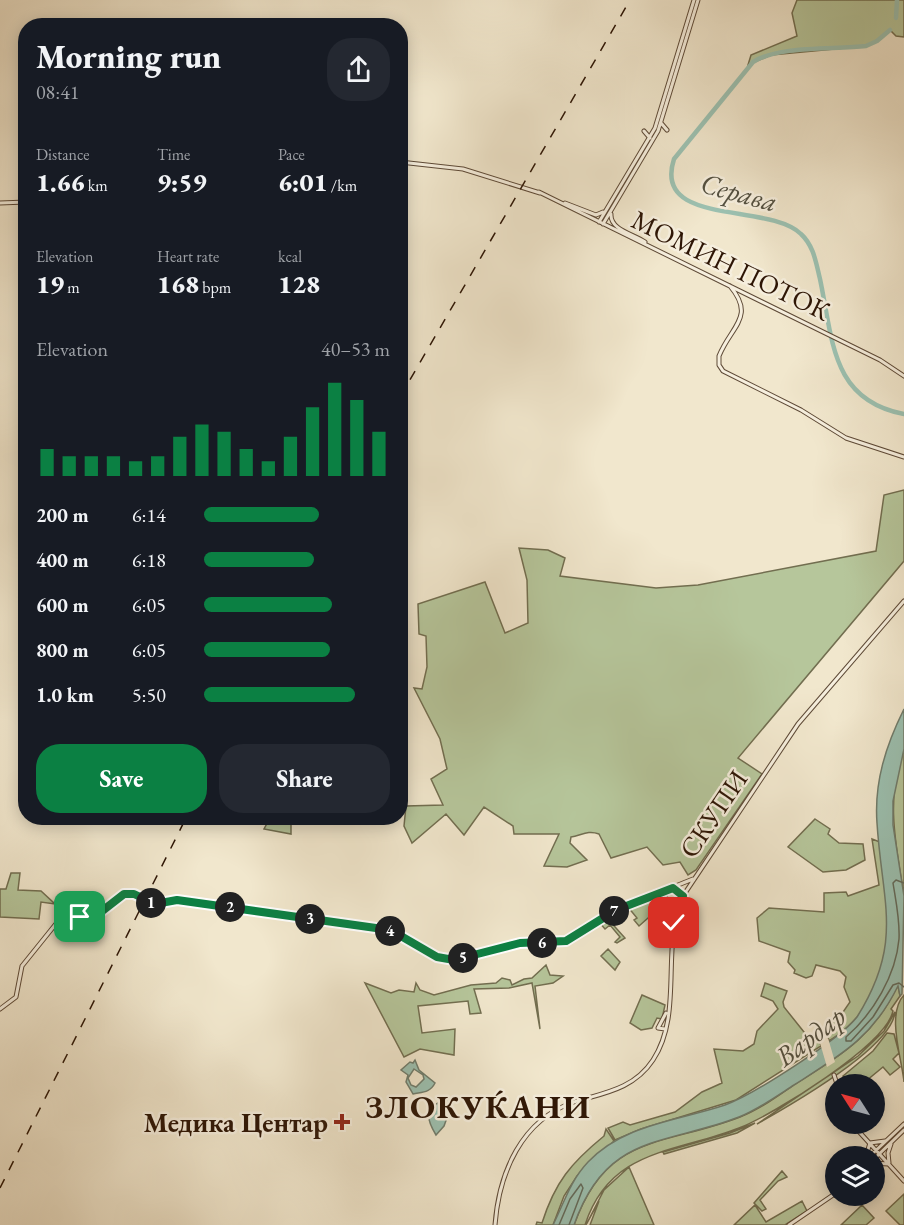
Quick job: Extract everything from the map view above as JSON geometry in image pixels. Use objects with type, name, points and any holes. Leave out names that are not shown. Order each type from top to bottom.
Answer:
[{"type":"street","points":[[651,246],[615,225],[611,219],[612,211],[642,161],[661,123],[696,0]]},
{"type":"street","points":[[408,163],[463,169],[539,192],[596,215],[603,213],[650,139],[663,107],[696,0]]},
{"type":"street","points":[[661,123],[667,130]]},
{"type":"street","points":[[644,131],[650,139]]},
{"type":"street","points":[[601,223],[642,161]]},
{"type":"street","name":"МОМИН ПОТОК","points":[[539,192],[880,360],[904,376]]},
{"type":"street","points":[[0,203],[18,202]]},
{"type":"street","points":[[601,223],[610,203]]},
{"type":"street","points":[[729,285],[741,300],[742,314],[719,356],[719,365],[723,371],[801,410],[850,441],[904,457]]},
{"type":"street","points":[[741,300],[748,295]]},
{"type":"street","name":"СКУПИ","points":[[495,1225],[507,1170],[528,1132],[543,1118],[561,1107],[617,1090],[632,1082],[652,1061],[665,1029],[674,923],[683,896],[798,724],[904,601]]},
{"type":"street","points":[[0,1009],[16,998],[22,966],[59,920],[94,916],[124,894],[138,896],[149,902],[181,900],[374,927],[394,932],[433,955],[449,960],[520,943],[566,941],[616,910],[694,878]]},
{"type":"street","points":[[673,888],[683,896]]},
{"type":"street","points":[[665,1029],[658,1028],[668,1009]]},
{"type":"street","points":[[890,1165],[888,1153],[890,1141],[904,1124]]},
{"type":"street","points":[[885,1146],[904,1130]]},
{"type":"street","points":[[861,1134],[873,1146]]},
{"type":"street","points":[[870,1143],[890,1141]]},
{"type":"street","points":[[885,1160],[904,1180]]},
{"type":"street","points":[[885,1164],[890,1165]]},
{"type":"street","points":[[789,1225],[825,1200]]},
{"type":"shaded area","points":[[797,0],[904,0],[904,37],[896,36],[890,30],[877,41],[866,46],[771,55],[748,65],[751,55],[797,36],[792,13]]},
{"type":"shaded area","points":[[904,490],[904,561],[738,758],[762,774],[696,870],[688,875],[680,862],[663,865],[647,847],[611,858],[599,834],[592,832],[571,837],[570,843],[587,860],[567,867],[544,866],[559,834],[514,834],[513,826],[484,807],[464,835],[446,814],[412,843],[404,826],[408,825],[408,806],[443,805],[431,779],[447,769],[440,739],[414,688],[422,689],[427,667],[426,636],[419,634],[418,604],[485,582],[505,633],[528,623],[527,580],[519,548],[548,550],[565,558],[560,576],[656,588],[698,585],[876,551],[884,495]]},
{"type":"shaded area","points":[[904,749],[904,896],[895,840],[894,804],[898,767]]},
{"type":"shaded area","points":[[815,819],[830,829],[828,834],[839,843],[863,844],[865,860],[846,870],[823,872],[788,847]]},
{"type":"shaded area","points":[[266,825],[291,825],[291,834],[264,829]]},
{"type":"shaded area","points":[[872,839],[880,842],[893,914],[891,953],[880,982],[863,1010],[829,1041],[825,1027],[839,1018],[850,1002],[844,987],[846,977],[840,971],[816,965],[812,976],[806,978],[794,973],[795,970],[788,962],[790,952],[759,941],[757,918],[769,908],[824,912],[824,893],[846,892],[848,896],[879,885]]},
{"type":"shaded area","points":[[11,873],[20,873],[18,890],[41,891],[55,904],[41,902],[39,919],[0,917],[0,889],[6,889]]},
{"type":"shaded area","points":[[671,891],[657,910],[639,926],[634,920],[637,918],[628,907]]},
{"type":"shaded area","points":[[607,918],[625,938],[617,943],[615,942],[620,937],[610,925],[605,929],[599,922]]},
{"type":"shaded area","points":[[608,949],[620,962],[615,970],[601,956]]},
{"type":"shaded area","points":[[546,965],[550,975],[563,976],[553,983],[535,986],[540,1029],[532,983],[509,988],[474,989],[481,1013],[470,1014],[468,1001],[418,1006],[422,1033],[455,1029],[454,1055],[420,1049],[404,1057],[365,983],[391,993],[399,990],[414,992],[416,983],[420,990],[434,995],[471,985],[496,983],[502,978],[510,980],[512,985],[532,978]]},
{"type":"shaded area","points":[[765,983],[787,991],[783,1002],[784,1007],[808,1037],[817,1032],[821,1046],[736,1100],[641,1129],[615,1140],[608,1128],[623,1122],[630,1125],[675,1112],[702,1092],[722,1083],[714,1049],[743,1051],[754,1044],[757,1031],[778,1009],[773,1001],[761,996]]},
{"type":"shaded area","points":[[898,984],[900,996],[891,1009],[893,1011],[886,1025],[871,1042],[830,1074],[825,1074],[825,1078],[801,1094],[755,1121],[715,1136],[669,1149],[628,1167],[611,1181],[596,1200],[585,1225],[574,1225],[587,1195],[603,1173],[621,1158],[641,1147],[740,1117],[769,1102],[855,1043],[879,1017]]},
{"type":"shaded area","points":[[642,995],[665,1005],[662,1019],[657,1018],[652,1028],[641,1030],[630,1023]]},
{"type":"shaded area","points":[[904,995],[904,1082],[896,1037],[896,1013]]},
{"type":"shaded area","points":[[895,1012],[890,1026],[877,1042],[838,1074],[831,1074],[858,1056],[884,1031]]},
{"type":"shaded area","points":[[887,1033],[894,1034],[899,1053],[893,1059],[900,1067],[890,1075],[883,1067],[874,1074],[845,1074],[873,1051]]},
{"type":"shaded area","points":[[825,1078],[825,1083],[757,1124]]},
{"type":"shaded area","points":[[755,1123],[737,1133],[664,1154],[663,1152],[730,1133]]},
{"type":"shaded area","points":[[606,1129],[614,1141],[577,1176],[564,1196],[553,1225],[536,1225],[537,1222],[542,1223],[565,1174],[604,1136]]},
{"type":"shaded area","points":[[629,1167],[654,1225],[590,1225],[599,1201],[586,1225],[604,1190]]},
{"type":"shaded area","points":[[782,1171],[787,1177],[778,1181],[760,1200],[766,1209],[762,1211],[754,1203]]},
{"type":"shaded area","points":[[904,1194],[904,1225],[900,1225],[886,1211]]},
{"type":"shaded area","points":[[802,1201],[807,1211],[785,1225],[734,1225],[755,1205],[766,1222]]},
{"type":"shaded area","points":[[861,1206],[874,1218],[866,1225],[841,1225]]},
{"type":"water","points":[[904,709],[904,749],[893,801],[893,825],[904,896],[902,994],[900,996],[898,986],[878,1019],[841,1054],[761,1106],[739,1117],[640,1147],[620,1158],[603,1173],[587,1195],[574,1225],[553,1225],[576,1177],[602,1149],[635,1131],[725,1105],[738,1099],[815,1052],[857,1017],[872,990],[881,966],[885,944],[887,922],[877,823],[877,793],[887,750]]},
{"type":"water","points":[[415,1060],[419,1070],[435,1083],[428,1090],[413,1094],[406,1082],[408,1075],[401,1070],[410,1062],[413,1063]],"holes":[[[414,1069],[423,1075],[424,1079],[416,1087],[411,1085],[408,1078]]]},
{"type":"water","points":[[448,1097],[453,1101],[444,1126],[436,1135],[428,1115],[432,1107]]},
{"type":"pier","points":[[828,1038],[835,1062],[827,1067],[820,1043]]},
{"type":"waterway","name":"Серава","points":[[896,18],[897,0]]},
{"type":"waterway","name":"Серава","points":[[890,30],[877,41],[866,46],[792,51],[778,53],[753,62],[674,159],[672,180],[680,195],[696,204],[764,218],[785,224],[801,234],[814,255],[833,345],[849,381],[862,396],[880,407],[904,414]]},
{"type":"railway","points":[[408,383],[630,0]]},
{"type":"railway","points":[[0,1188],[182,825]]},
{"type":"place","name":"Медика Центар","points":[[342,1122]]},
{"type":"district","name":"ЗЛОКУЌАНИ","points":[[478,1106]]},
{"type":"route","points":[[80,917],[97,915],[122,895],[132,893],[155,904],[177,900],[374,927],[394,932],[427,952],[449,960],[474,956],[520,943],[566,941],[616,910],[673,888],[683,896],[674,923]]},
{"type":"water label","name":"Вардар","points":[[810,1036]]}]
